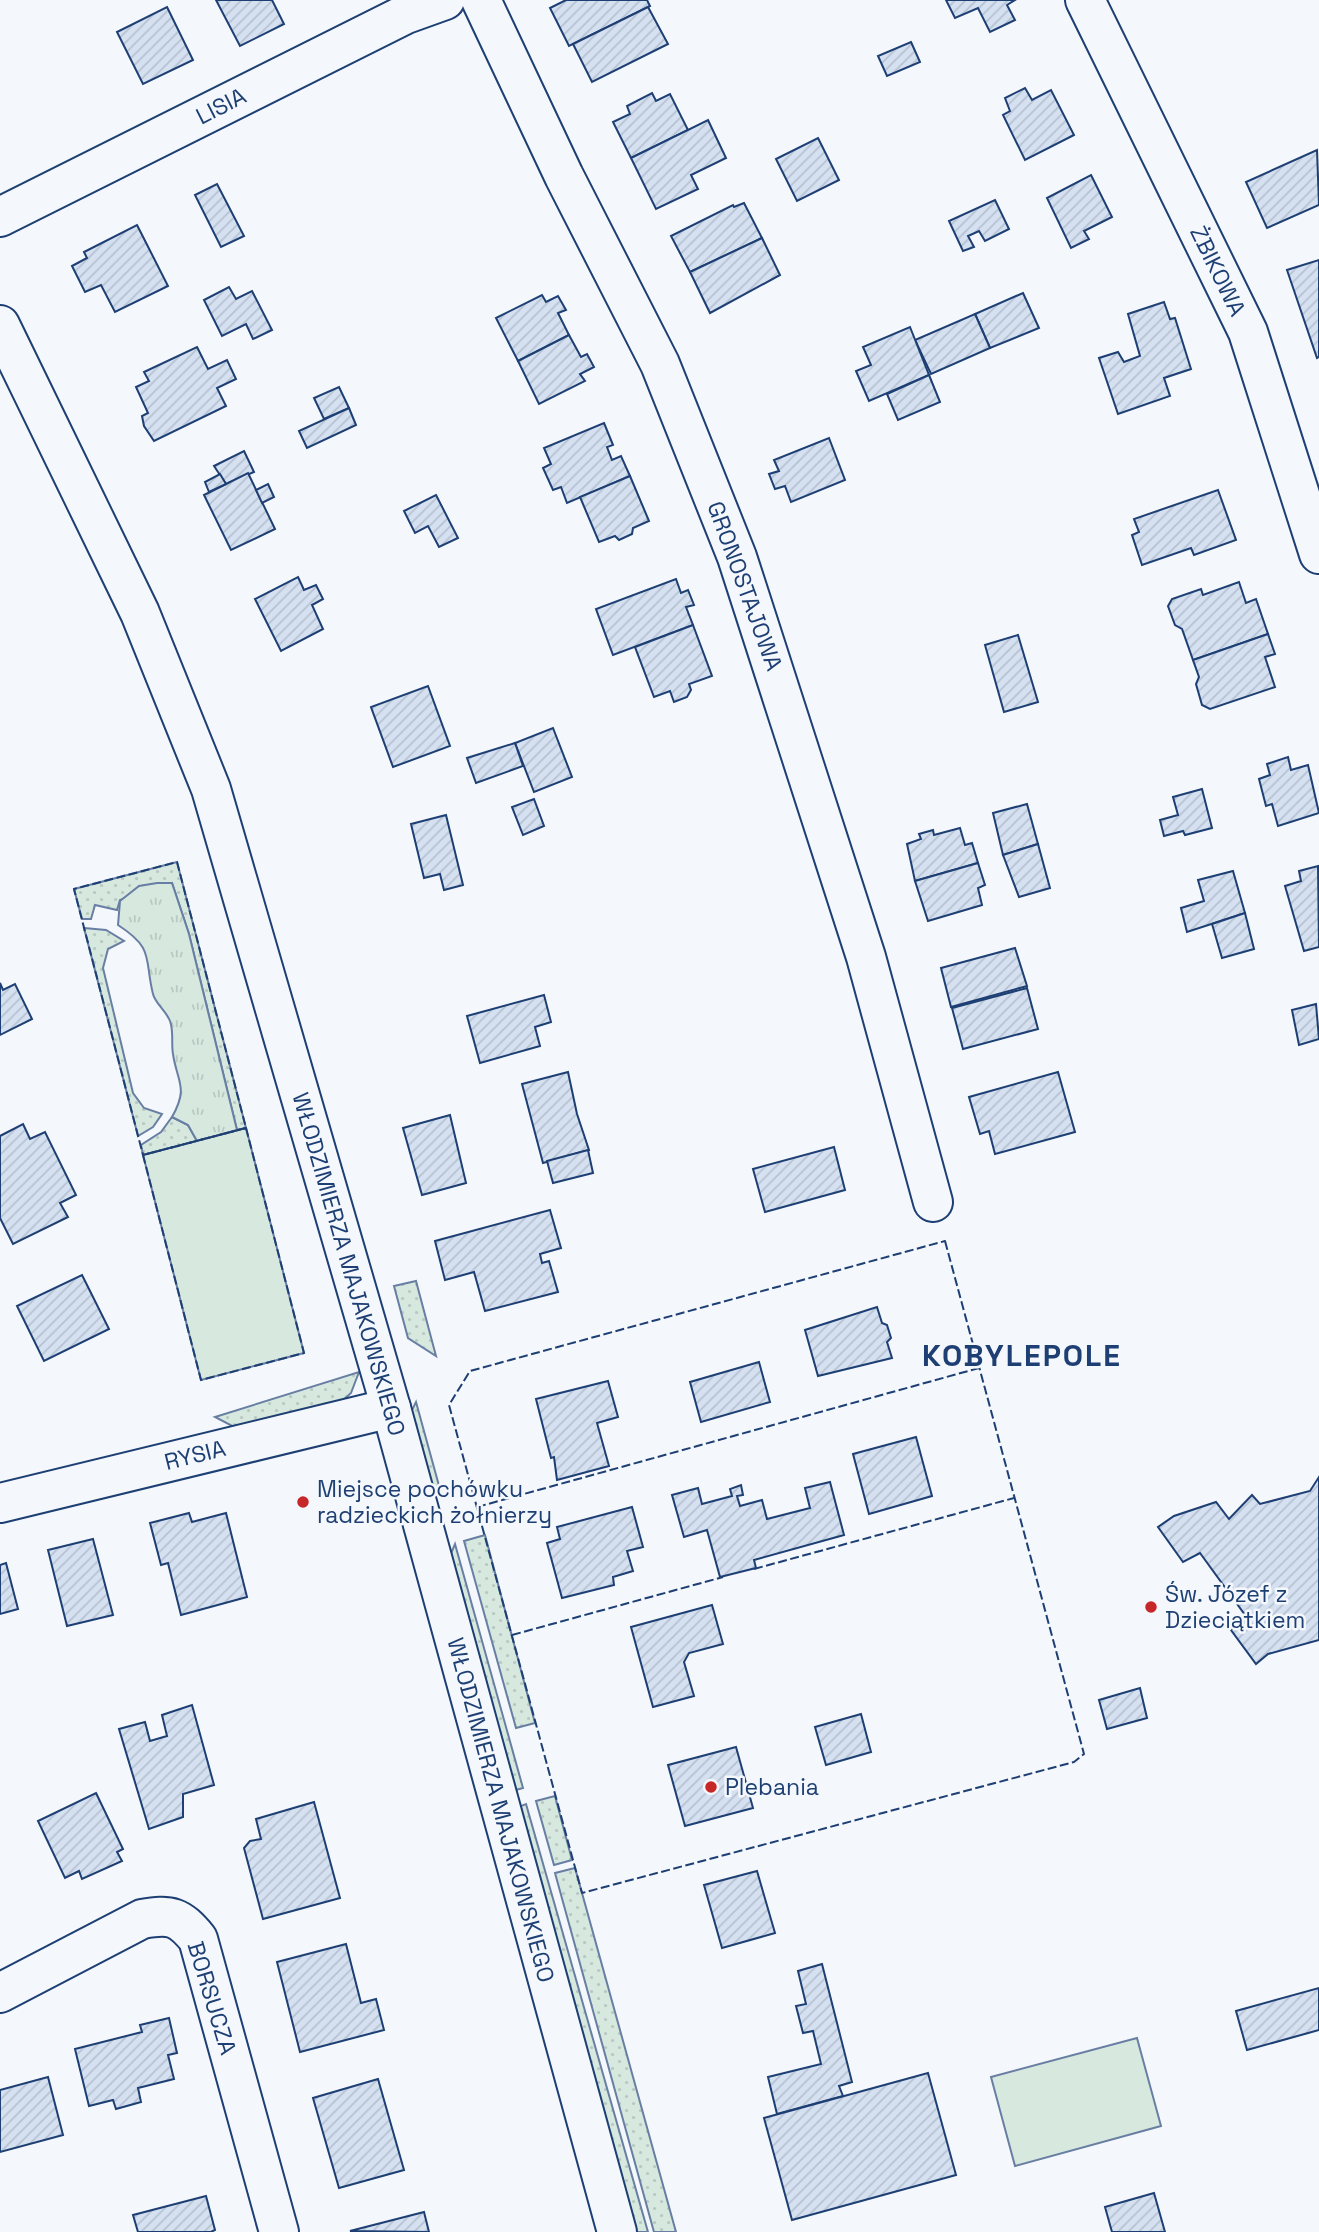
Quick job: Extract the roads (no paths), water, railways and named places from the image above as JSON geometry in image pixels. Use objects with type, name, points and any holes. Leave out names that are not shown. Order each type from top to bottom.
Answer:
[{"type":"street","name":"LISIA","points":[[0,217],[406,14],[445,0]]},
{"type":"street","name":"GRONOSTAJOWA","points":[[481,0],[564,176],[660,364],[737,557],[866,957],[933,1202]]},
{"type":"street","name":"ŻBIKOWA","points":[[1085,0],[1248,332],[1319,554]]},
{"type":"street","name":"WŁODZIMIERZA MAJAKOWSKIEGO","points":[[0,325],[140,613],[211,789],[391,1408],[617,2232]]},
{"type":"street","name":"RYSIA","points":[[0,1503],[391,1408]]},
{"type":"street","name":"BORSUCZA","points":[[0,1993],[142,1919],[165,1915],[184,1923],[198,1939],[279,2232]]},
{"type":"place","name":"Miejsce pochówku radzieckich żołnierzy","points":[[303,1502]]},
{"type":"place","name":"Św. Józef z Dzieciątkiem","points":[[1151,1607]]},
{"type":"place","name":"Plebania","points":[[711,1787]]},
{"type":"district","name":"KOBYLEPOLE","points":[[1022,1355]]}]
